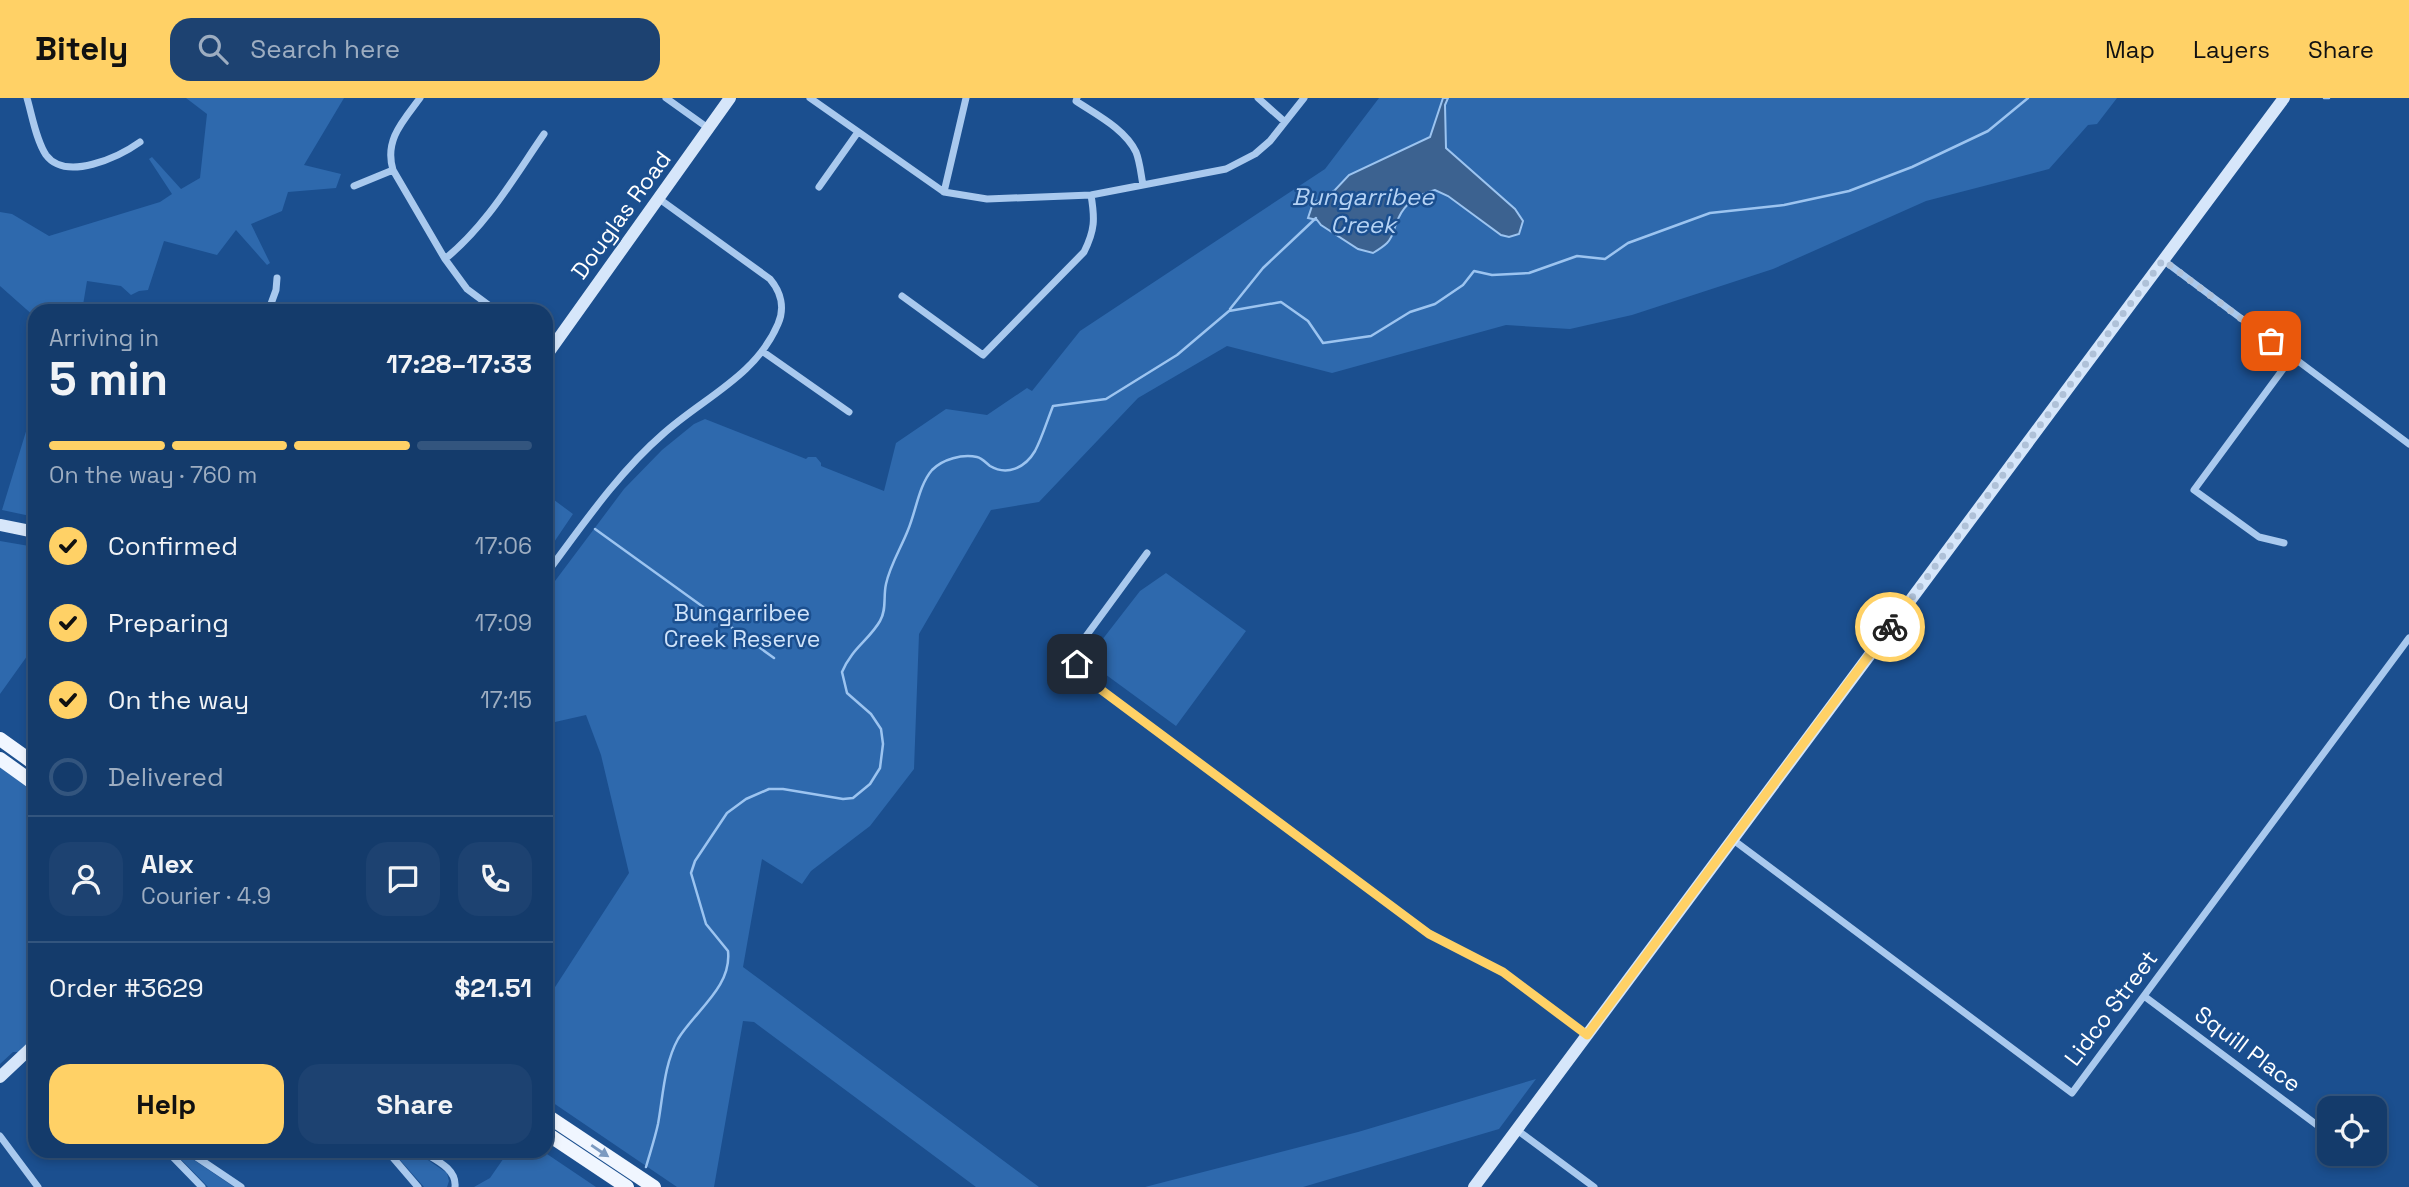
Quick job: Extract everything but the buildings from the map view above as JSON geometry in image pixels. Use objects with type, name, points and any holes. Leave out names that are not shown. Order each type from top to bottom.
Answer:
[{"type":"main road","points":[[0,739],[28,759]]},
{"type":"main road","points":[[0,759],[28,779]]},
{"type":"main road","points":[[553,1120],[654,1187]]},
{"type":"main road","points":[[553,1138],[627,1187]]},
{"type":"street","points":[[27,98],[44,150],[52,161],[63,167],[79,167],[119,155],[140,142]]},
{"type":"street","points":[[420,98],[393,138],[390,154],[393,170],[445,259],[467,289],[487,304]]},
{"type":"street","points":[[666,98],[708,128]]},
{"type":"street","name":"Douglas Road","points":[[553,343],[730,98]]},
{"type":"street","points":[[810,98],[944,192],[987,199],[1091,195],[1210,173],[1233,166],[1262,148],[1304,98]]},
{"type":"street","points":[[944,192],[966,98]]},
{"type":"street","points":[[1258,98],[1285,122]]},
{"type":"street","points":[[1474,1187],[2284,98]]},
{"type":"street","points":[[1077,99],[1117,129],[1131,144],[1137,154],[1143,185]]},
{"type":"street","points":[[819,187],[858,132]]},
{"type":"street","points":[[445,259],[467,242],[481,225],[544,135]]},
{"type":"street","points":[[354,186],[393,170]]},
{"type":"street","points":[[902,296],[983,355],[1084,252],[1093,235],[1091,195]]},
{"type":"street","points":[[553,565],[605,495],[662,434],[747,371],[779,322],[782,311],[779,291],[774,284],[658,198]]},
{"type":"street","points":[[2163,260],[2409,444]]},
{"type":"street","points":[[271,304],[277,278]]},
{"type":"street","points":[[762,351],[849,412]]},
{"type":"street","points":[[2284,543],[2259,537],[2194,490],[2292,357]]},
{"type":"street","points":[[0,525],[28,531]]},
{"type":"street","points":[[1147,553],[1081,643],[1077,664],[1084,677],[1429,934],[1503,972],[1587,1035]]},
{"type":"street","name":"Lidco Street","points":[[1732,839],[2072,1093],[2409,638]]},
{"type":"street","name":"Squill Place","points":[[2144,996],[2317,1124]]},
{"type":"street","points":[[0,1077],[28,1051]]},
{"type":"street","points":[[1517,1129],[1594,1187]]},
{"type":"street","points":[[0,1136],[38,1187]]},
{"type":"street","points":[[174,1158],[202,1187]]},
{"type":"street","points":[[198,1158],[241,1187]]},
{"type":"street","points":[[393,1158],[418,1187]]},
{"type":"street","points":[[432,1158],[454,1176],[455,1187]]},
{"type":"green space","points":[[186,98],[344,98],[304,165],[341,174],[336,188],[288,192],[282,211],[251,224],[270,263],[267,265],[236,230],[217,255],[164,241],[148,290],[131,295],[121,286],[87,281],[83,304],[28,304],[28,311],[0,286],[0,212],[12,214],[49,236],[160,202],[172,194],[149,159],[152,157],[181,189],[200,178],[207,114]]},
{"type":"green space","name":"Bungarribee Creek Reserve","points":[[1379,98],[2117,98],[2097,124],[2088,125],[2049,169],[1926,201],[1773,269],[1632,315],[1570,329],[1506,325],[1332,373],[1227,346],[1138,398],[1039,502],[991,510],[919,634],[914,769],[870,826],[811,871],[802,884],[762,859],[743,967],[1039,1187],[976,1187],[754,1022],[743,1021],[714,1187],[677,1187],[553,1103],[553,990],[629,873],[601,755],[586,715],[553,722],[553,584],[624,489],[662,450],[694,424],[705,419],[806,459],[816,457],[821,466],[884,491],[896,443],[946,409],[987,415],[1027,388],[1032,391],[1080,331],[1325,169]]},
{"type":"green space","points":[[28,425],[28,516],[2,510]]},
{"type":"green space","points":[[553,499],[573,514],[553,544]]},
{"type":"green space","points":[[0,541],[28,546],[28,655],[0,694]]},
{"type":"green space","points":[[1166,573],[1246,631],[1176,726],[1094,666],[1091,661],[1095,649],[1140,591]]},
{"type":"green space","points":[[0,766],[28,785],[28,1043],[0,1064]]},
{"type":"green space","points":[[1536,1079],[1499,1129],[1303,1187],[1145,1187],[1358,1132]]},
{"type":"green space","points":[[180,1158],[191,1158],[234,1187],[208,1187]]},
{"type":"green space","points":[[398,1158],[425,1158],[447,1173],[447,1187],[424,1187]]},
{"type":"green space","points":[[504,1158],[553,1158],[596,1187],[474,1187],[490,1178]]},
{"type":"water","name":"Bungarribee Creek","points":[[1443,98],[1448,98],[1445,105],[1446,148],[1515,209],[1523,221],[1519,234],[1509,237],[1501,235],[1448,196],[1435,190],[1419,196],[1405,207],[1390,240],[1373,253],[1358,249],[1317,220],[1308,218],[1313,203],[1335,190],[1349,175],[1430,137]]},
{"type":"waterway","name":"Bungarribee Creek","points":[[646,1167],[657,1129],[673,1049],[685,1029],[711,998],[728,964],[728,951],[706,924],[691,873],[695,861],[727,813],[746,799],[769,789],[853,798],[870,784],[880,768],[883,744],[881,729],[871,714],[847,693],[842,672],[882,616],[890,570],[908,530],[924,483],[936,466],[965,456],[979,458],[996,469],[1009,470],[1021,466],[1035,451],[1053,406],[1106,399],[1177,355],[1229,311],[1281,302],[1308,321],[1323,343],[1371,336],[1410,312],[1435,304],[1463,285],[1474,271],[1492,275],[1529,273],[1577,256],[1605,259],[1628,243],[1710,213],[1784,205],[1849,191],[1912,167],[1988,131],[2028,98]]},
{"type":"waterway","points":[[2324,98],[2329,98]]},
{"type":"waterway","points":[[1230,309],[1263,268],[1316,218]]},
{"type":"waterway","points":[[595,529],[774,658]]},
{"type":"way so far","points":[[1890,627],[2163,260],[2271,341]]},
{"type":"route","points":[[1077,664],[1088,680],[1429,934],[1503,972],[1587,1035],[1890,627]]}]
